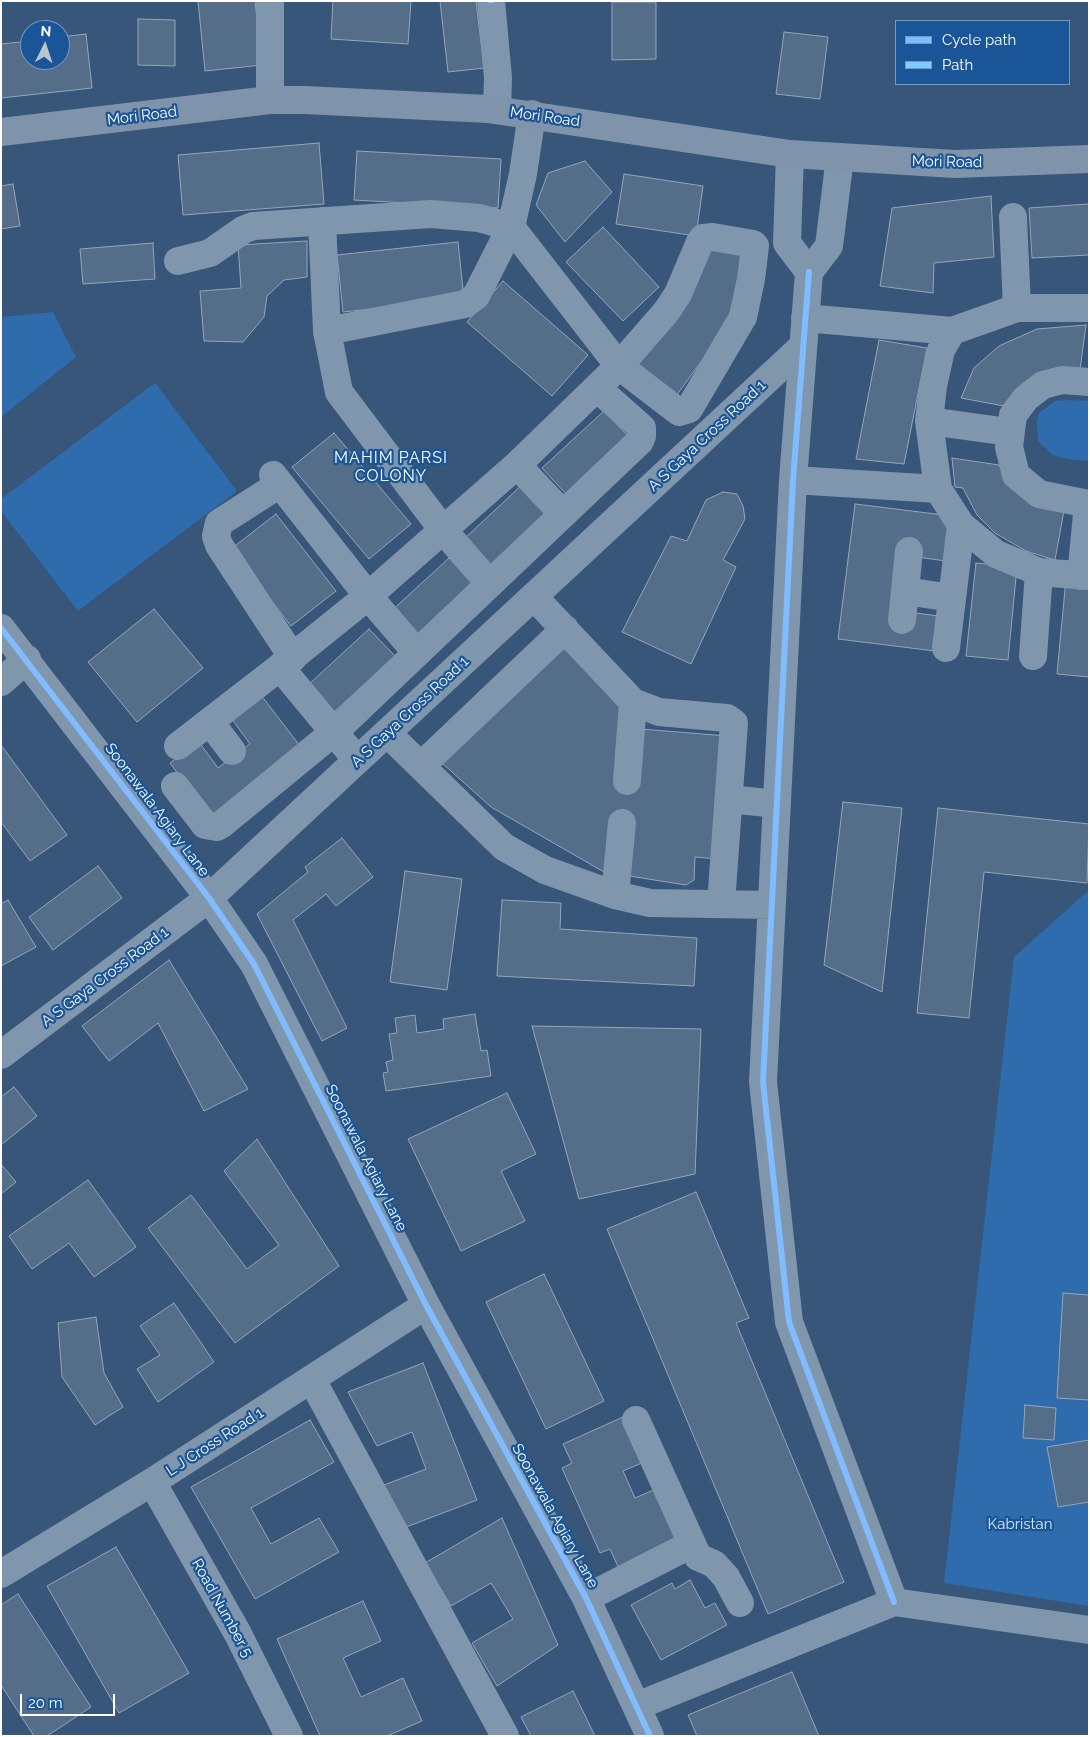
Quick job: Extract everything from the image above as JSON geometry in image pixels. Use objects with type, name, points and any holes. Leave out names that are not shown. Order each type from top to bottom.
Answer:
[{"type":"main road","name":"Mori Road","points":[[1,132],[270,100],[492,110],[532,114],[790,154],[954,164],[1089,159]]},
{"type":"street","points":[[270,1],[270,100]]},
{"type":"street","points":[[480,1],[492,110]]},
{"type":"street","points":[[491,1],[498,78],[492,110]]},
{"type":"street","points":[[327,332],[466,304],[476,296],[511,227],[523,174],[532,114]]},
{"type":"street","points":[[790,154],[787,243],[809,272]]},
{"type":"street","points":[[840,157],[829,246],[809,272],[802,347],[793,480],[763,1082],[789,1322],[894,1602]]},
{"type":"street","points":[[178,261],[210,254],[243,230],[253,226],[431,214],[480,218],[511,227],[619,366],[679,412],[685,412],[689,409],[743,317],[751,279],[754,250],[753,244],[703,238],[678,294],[666,312],[619,366],[597,388],[517,465],[368,596],[178,746]]},
{"type":"street","points":[[1013,217],[1017,308]]},
{"type":"street","points":[[322,221],[327,332],[338,392],[443,530],[490,584]]},
{"type":"street","points":[[805,318],[952,331],[1017,308],[1089,308]]},
{"type":"street","points":[[952,331],[942,350],[933,386],[928,421],[938,489],[961,525],[996,554],[1039,572],[1085,576],[1088,504],[1039,494],[1016,475],[1010,455],[1009,432],[1013,415],[1026,398],[1043,385],[1062,380],[1089,382]]},
{"type":"street","name":"A S Gaya Cross Road 1","points":[[1,1055],[209,898],[357,760],[388,734],[802,347]]},
{"type":"street","points":[[175,786],[205,825],[217,827],[334,732],[642,436],[642,428],[597,388]]},
{"type":"street","points":[[928,421],[1009,432]]},
{"type":"street","points":[[517,465],[563,514]]},
{"type":"street","points":[[357,760],[334,732],[286,662],[219,545],[216,536],[219,523],[276,479],[368,596],[417,653]]},
{"type":"street","points":[[793,480],[938,489]]},
{"type":"street","points":[[946,648],[961,525]]},
{"type":"street","points":[[902,620],[910,551]]},
{"type":"street","points":[[1033,656],[1039,572]]},
{"type":"street","points":[[905,591],[952,598]]},
{"type":"street","points":[[534,597],[633,702],[659,712],[731,720],[734,730],[720,904]]},
{"type":"street","name":"Soonawala Agiary Lane","points":[[1,628],[27,659],[209,898],[254,964],[426,1305],[586,1598],[638,1706],[650,1736]]},
{"type":"street","points":[[421,766],[564,629]]},
{"type":"street","points":[[1,682],[27,659]]},
{"type":"street","points":[[627,781],[633,702]]},
{"type":"street","points":[[210,722],[232,751]]},
{"type":"street","points":[[388,734],[504,847],[545,870],[615,895],[650,903],[772,905]]},
{"type":"street","points":[[729,800],[777,804]]},
{"type":"street","points":[[615,895],[622,824]]},
{"type":"street","name":"L J Cross Road 1","points":[[1,1574],[152,1482],[426,1305]]},
{"type":"street","points":[[312,1380],[505,1736]]},
{"type":"street","points":[[636,1420],[698,1557],[714,1564],[726,1577],[740,1603]]},
{"type":"street","name":"Road Number 5","points":[[152,1482],[238,1634],[289,1736]]},
{"type":"street","points":[[586,1598],[692,1544]]},
{"type":"street","points":[[638,1706],[894,1602],[1089,1630]]},
{"type":"green space","points":[[53,312],[76,357],[1,417],[1,317]]},
{"type":"green space","points":[[155,383],[237,491],[78,611],[1,511],[1,499]]},
{"type":"green space","points":[[1055,401],[1089,401],[1089,461],[1067,459],[1053,455],[1038,441],[1037,422],[1039,413]]},
{"type":"green space","name":"Kabristan","points":[[1089,890],[1089,1606],[944,1583],[1014,957]]},
{"type":"building","points":[[198,1],[255,1],[262,65],[205,71]]},
{"type":"building","points":[[333,1],[411,1],[408,44],[331,39]]},
{"type":"building","points":[[440,1],[476,1],[484,68],[448,72]]},
{"type":"building","points":[[612,2],[656,2],[656,59],[612,60]]},
{"type":"building","points":[[138,19],[175,20],[175,66],[138,65]]},
{"type":"building","points":[[784,32],[828,37],[820,99],[776,94]]},
{"type":"building","points":[[86,34],[92,88],[1,98],[1,44],[20,42],[20,70],[70,70],[70,36]]},
{"type":"building","points":[[319,143],[324,204],[183,215],[178,155]]},
{"type":"building","points":[[357,151],[501,159],[498,208],[354,200]]},
{"type":"building","points":[[585,161],[612,192],[565,242],[536,205],[548,173]]},
{"type":"building","points":[[624,174],[703,186],[696,236],[616,224]]},
{"type":"building","points":[[13,184],[20,226],[1,229],[1,186]]},
{"type":"building","points":[[991,196],[994,257],[934,263],[933,293],[880,286],[892,208]]},
{"type":"building","points":[[1089,204],[1089,255],[1032,258],[1029,208]]},
{"type":"building","points":[[603,227],[659,287],[623,321],[566,262]]},
{"type":"building","points":[[307,241],[307,277],[284,280],[267,296],[264,317],[243,342],[204,341],[200,291],[241,288],[238,245]]},
{"type":"building","points":[[458,242],[464,299],[343,312],[337,255]]},
{"type":"building","points":[[703,242],[745,252],[727,326],[676,396],[635,366]]},
{"type":"building","points":[[153,243],[155,279],[83,284],[80,249]]},
{"type":"building","points":[[503,281],[588,355],[552,396],[467,322]]},
{"type":"building","points":[[1086,325],[1079,377],[1009,407],[961,398],[974,368],[999,346],[1037,329]]},
{"type":"building","points":[[879,340],[927,348],[904,464],[856,459]]},
{"type":"building","points":[[604,411],[630,438],[567,495],[542,468]]},
{"type":"building","points":[[334,433],[411,524],[369,559],[292,467]]},
{"type":"building","points":[[952,458],[999,465],[1009,483],[1065,505],[1055,560],[1026,551],[995,533],[977,515],[963,488],[955,487]]},
{"type":"building","points":[[526,481],[552,509],[490,566],[464,539]]},
{"type":"building","points":[[723,492],[737,494],[743,506],[745,519],[723,560],[736,567],[691,664],[622,632],[671,536],[687,541],[706,500]]},
{"type":"building","points":[[855,504],[952,516],[946,561],[917,557],[915,613],[939,616],[935,651],[838,639]]},
{"type":"building","points":[[276,514],[336,591],[291,626],[231,549]]},
{"type":"building","points":[[449,558],[475,585],[412,643],[387,615]]},
{"type":"building","points":[[976,563],[1017,567],[1008,660],[966,656]]},
{"type":"building","points":[[1066,579],[1089,581],[1089,677],[1057,674]]},
{"type":"building","points":[[154,609],[203,668],[137,722],[88,662]]},
{"type":"building","points":[[369,629],[395,656],[333,713],[307,686]]},
{"type":"building","points":[[573,643],[641,729],[727,736],[716,859],[695,857],[694,880],[686,885],[604,872],[491,807],[441,762],[553,657]]},
{"type":"building","points":[[261,695],[303,750],[211,818],[170,763],[199,742],[218,768],[250,744],[231,718]]},
{"type":"building","points":[[1,745],[67,835],[30,861],[1,822]]},
{"type":"building","points":[[843,802],[902,808],[882,992],[824,965]]},
{"type":"building","points":[[938,808],[1089,824],[1087,883],[984,872],[969,1018],[917,1013]]},
{"type":"building","points":[[342,838],[373,877],[336,906],[326,894],[293,920],[347,1028],[322,1041],[257,914],[308,872],[305,867]]},
{"type":"building","points":[[98,866],[122,898],[53,950],[29,917]]},
{"type":"building","points":[[405,871],[462,879],[447,990],[390,982]]},
{"type":"building","points":[[8,900],[36,947],[1,966],[1,904]]},
{"type":"building","points":[[502,900],[561,903],[560,929],[697,938],[694,986],[497,976]]},
{"type":"building","points":[[169,960],[248,1089],[204,1111],[158,1023],[109,1061],[82,1026]]},
{"type":"building","points":[[475,1014],[481,1051],[487,1050],[491,1076],[386,1091],[383,1073],[388,1072],[386,1062],[393,1060],[389,1034],[397,1033],[395,1018],[415,1015],[417,1033],[444,1029],[443,1019]]},
{"type":"building","points":[[532,1026],[701,1029],[695,1174],[579,1199]]},
{"type":"building","points":[[14,1087],[37,1116],[1,1145],[1,1097]]},
{"type":"building","points":[[507,1093],[536,1154],[501,1171],[525,1221],[461,1251],[408,1139]]},
{"type":"building","points":[[257,1139],[339,1266],[235,1343],[148,1228],[191,1195],[247,1269],[279,1245],[224,1171]]},
{"type":"building","points":[[1,1164],[16,1182],[1,1194]]},
{"type":"building","points":[[88,1180],[136,1247],[94,1277],[69,1243],[32,1269],[9,1236]]},
{"type":"building","points":[[696,1192],[749,1318],[736,1323],[844,1582],[768,1614],[607,1229]]},
{"type":"building","points":[[544,1274],[604,1401],[546,1429],[486,1302]]},
{"type":"building","points":[[1063,1293],[1089,1295],[1089,1400],[1057,1398]]},
{"type":"building","points":[[174,1303],[214,1362],[158,1402],[137,1369],[160,1355],[140,1326]]},
{"type":"building","points":[[96,1317],[104,1373],[123,1407],[95,1425],[62,1377],[58,1323]]},
{"type":"building","points":[[423,1363],[477,1500],[401,1529],[384,1485],[426,1469],[412,1432],[377,1446],[348,1392]]},
{"type":"building","points":[[1025,1405],[1056,1408],[1054,1440],[1023,1438]]},
{"type":"building","points":[[623,1417],[644,1462],[623,1471],[635,1498],[656,1489],[680,1544],[620,1571],[610,1549],[600,1553],[562,1468],[572,1463],[563,1444]]},
{"type":"building","points":[[310,1420],[334,1462],[251,1508],[271,1544],[319,1518],[339,1552],[255,1599],[191,1487]]},
{"type":"building","points":[[1089,1440],[1089,1502],[1058,1507],[1047,1447]]},
{"type":"building","points":[[502,1518],[558,1645],[497,1686],[472,1643],[513,1619],[491,1583],[451,1606],[425,1563]]},
{"type":"building","points":[[116,1547],[189,1673],[119,1713],[47,1586]]},
{"type":"building","points":[[690,1580],[705,1608],[715,1603],[727,1625],[661,1660],[631,1605],[672,1583],[675,1589]]},
{"type":"building","points":[[18,1594],[91,1707],[47,1736],[34,1736],[1,1685],[1,1605]]},
{"type":"building","points":[[363,1601],[381,1641],[343,1658],[361,1697],[403,1678],[422,1721],[387,1736],[320,1736],[277,1639]]},
{"type":"building","points":[[792,1672],[819,1736],[697,1736],[688,1715]]},
{"type":"building","points":[[573,1691],[595,1736],[531,1736],[521,1717]]},
{"type":"cycle path","points":[[809,272],[793,480],[763,1082],[789,1322],[894,1602]]},
{"type":"cycle path","points":[[1,628],[209,898],[254,964],[426,1305],[586,1598],[650,1736]]},
{"type":"district","name":"MAHIM PARSI COLONY","points":[[391,467]]}]
